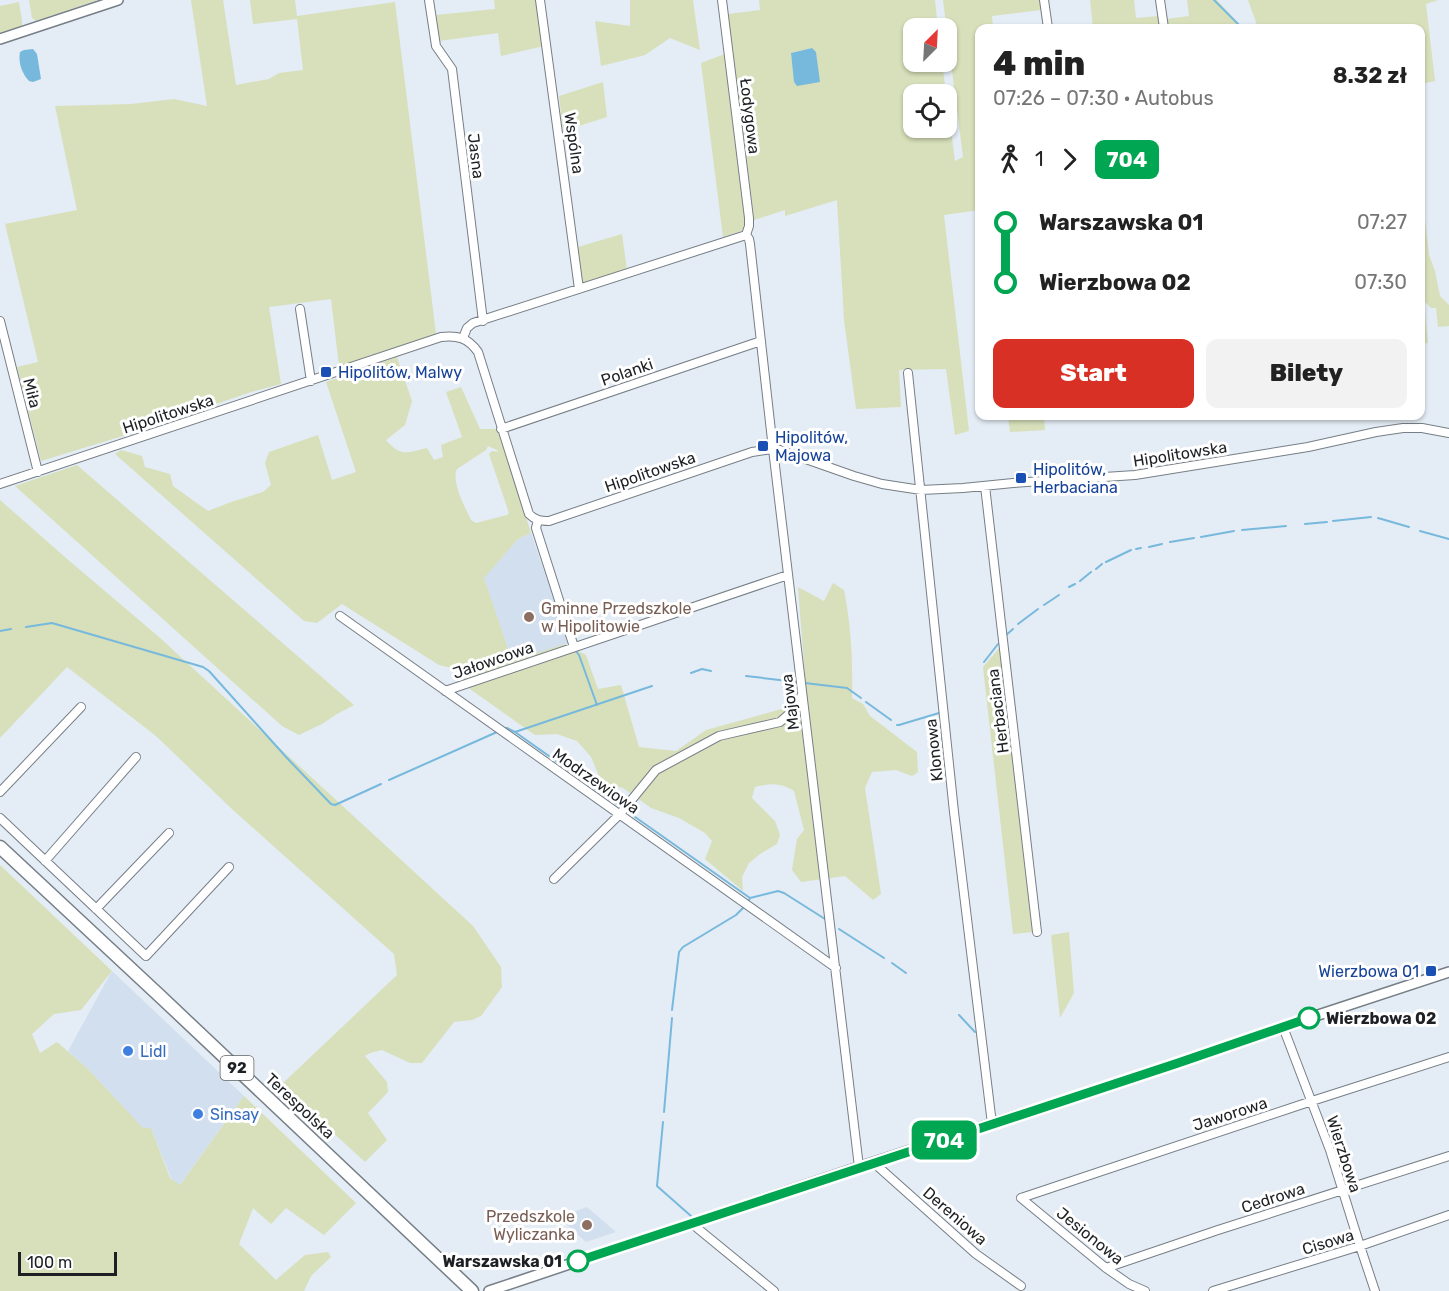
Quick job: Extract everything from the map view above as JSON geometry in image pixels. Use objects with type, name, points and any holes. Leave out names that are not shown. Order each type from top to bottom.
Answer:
[{"type":"main road","name":"Terespolska","points":[[0,847],[472,1291]]},
{"type":"street","points":[[0,39],[118,0]]},
{"type":"street","name":"Jasna","points":[[429,0],[436,46],[452,69],[483,321]]},
{"type":"street","name":"Wspólna","points":[[540,0],[579,289]]},
{"type":"street","name":"Łodygowa","points":[[722,0],[749,218],[746,235]]},
{"type":"street","points":[[1044,0],[1047,24]]},
{"type":"street","points":[[1160,0],[1163,24]]},
{"type":"street","points":[[574,647],[536,528],[538,520],[529,514],[477,352],[471,343],[463,338],[467,328],[471,324],[746,235]]},
{"type":"street","name":"Majowa","points":[[746,235],[750,244],[859,1167]]},
{"type":"street","points":[[300,309],[312,381]]},
{"type":"street","name":"Miła","points":[[0,321],[38,472]]},
{"type":"street","name":"Hipolitowska","points":[[0,484],[441,337],[463,338]]},
{"type":"street","name":"Polanki","points":[[501,429],[761,341]]},
{"type":"street","name":"Klonowa","points":[[908,373],[954,812],[992,1125]]},
{"type":"street","name":"Hipolitowska","points":[[538,520],[549,520],[752,452],[773,449],[882,484],[921,490],[1135,475],[1308,447],[1403,428],[1422,428],[1449,433]]},
{"type":"street","name":"Herbaciana","points":[[985,486],[1038,932]]},
{"type":"street","name":"Jałowcowa","points":[[445,691],[788,574]]},
{"type":"street","name":"Modrzewiowa","points":[[340,616],[836,968]]},
{"type":"street","points":[[554,879],[620,814],[656,770],[719,736],[780,722],[797,707],[803,693]]},
{"type":"street","points":[[0,792],[81,707]]},
{"type":"street","points":[[45,861],[136,757]]},
{"type":"street","points":[[0,818],[146,956],[229,867]]},
{"type":"street","points":[[96,909],[169,833]]},
{"type":"street","points":[[489,1291],[1449,972]]},
{"type":"street","name":"Wierzbowa","points":[[1283,1027],[1330,1150],[1375,1291]]},
{"type":"street","name":"Jaworowa","points":[[1021,1198],[1449,1057]]},
{"type":"street","name":"Cedrowa","points":[[1106,1268],[1449,1156]]},
{"type":"street","name":"Dereniowa","points":[[874,1163],[976,1254],[1021,1286]]},
{"type":"street","name":"Jesionowa","points":[[1021,1198],[1106,1268],[1129,1284],[1145,1291]]},
{"type":"street","name":"Cisowa","points":[[1213,1291],[1360,1246],[1449,1215]]},
{"type":"street","points":[[692,1223],[774,1291]]},
{"type":"shaded area","name":"Gminne Przedszkole w Hipolitowie","points":[[531,533],[569,643],[512,662],[483,578],[518,539]]},
{"type":"shaded area","points":[[112,971],[244,1096],[179,1186],[171,1178],[151,1128],[143,1129],[88,1069],[68,1051]]},
{"type":"shaded area","name":"Przedszkole Wyliczanka","points":[[587,1207],[616,1232],[586,1242],[558,1217]]},
{"type":"green space","points":[[29,0],[98,0],[36,21],[32,18]]},
{"type":"green space","points":[[191,0],[223,0],[236,85],[269,79],[279,73],[303,70],[297,19],[253,24],[250,0],[295,0],[297,16],[395,2],[436,334],[339,366],[331,299],[269,307],[281,384],[41,461],[17,367],[38,362],[5,224],[77,210],[55,106],[131,104],[174,99],[207,106]]},
{"type":"green space","points":[[494,0],[537,0],[544,46],[501,56],[498,33],[439,41],[436,15],[495,9]]},
{"type":"green space","points":[[630,0],[693,0],[700,50],[670,38],[645,55],[601,66],[595,21],[630,26]]},
{"type":"green space","points":[[759,0],[935,0],[937,18],[903,18],[903,72],[943,72],[945,84],[903,84],[903,138],[952,138],[955,161],[963,157],[957,110],[957,84],[954,84],[952,72],[957,72],[957,18],[945,18],[943,0],[1039,0],[1041,10],[992,16],[993,24],[975,24],[975,211],[944,215],[969,431],[955,435],[946,369],[899,370],[901,407],[856,409],[844,320],[837,200],[785,216],[785,210],[754,220],[728,14],[760,10]],"holes":[[[812,48],[795,84],[791,53]]]},
{"type":"green space","points":[[1090,0],[1134,0],[1136,18],[1159,16],[1160,24],[1093,24]]},
{"type":"green space","points":[[1187,0],[1217,0],[1239,24],[1168,24],[1167,19],[1189,16]]},
{"type":"green space","points":[[1248,0],[1438,0],[1426,4],[1435,81],[1425,83],[1425,24],[1257,24]]},
{"type":"green space","points":[[19,2],[22,26],[0,33],[0,6]]},
{"type":"green space","points":[[725,54],[746,228],[723,237],[701,63]]},
{"type":"green space","points":[[603,82],[607,117],[563,131],[559,96]]},
{"type":"green space","points":[[1425,219],[1429,255],[1440,296],[1449,305],[1449,326],[1438,327],[1436,308],[1431,308],[1425,302]]},
{"type":"green space","points":[[622,234],[627,270],[583,284],[578,247]]},
{"type":"green space","points":[[1425,312],[1428,343],[1425,343]]},
{"type":"green space","points":[[397,357],[412,401],[405,425],[386,440],[400,451],[409,452],[427,448],[434,460],[443,457],[441,445],[462,437],[446,392],[461,387],[480,429],[498,429],[531,533],[518,539],[484,578],[512,661],[565,644],[586,655],[598,689],[621,685],[639,747],[676,751],[706,730],[807,702],[798,587],[824,601],[833,583],[844,590],[851,643],[852,698],[863,704],[870,716],[917,752],[918,772],[912,776],[896,770],[872,772],[865,788],[881,894],[873,900],[845,876],[801,882],[792,870],[797,839],[804,830],[794,791],[776,784],[755,787],[752,798],[775,821],[780,835],[777,844],[749,863],[742,877],[743,891],[705,859],[712,841],[705,833],[679,818],[651,808],[623,788],[611,785],[599,776],[591,757],[577,741],[557,734],[535,735],[467,687],[464,671],[439,665],[342,604],[317,623],[304,621],[115,454],[121,450],[142,456],[145,467],[170,474],[173,486],[208,511],[263,492],[271,485],[265,463],[269,452],[318,435],[332,480],[356,472],[326,382]],"holes":[[[488,446],[498,452],[492,451],[489,454],[509,513],[476,523],[471,520],[460,494],[456,481],[457,469],[486,450]]]},
{"type":"green space","points":[[1008,420],[1044,420],[1045,430],[1010,432]]},
{"type":"green space","points":[[77,465],[354,705],[299,735],[282,726],[15,486]]},
{"type":"green space","points":[[0,500],[159,637],[473,926],[501,967],[502,987],[481,1016],[472,1020],[454,1022],[422,1063],[410,1063],[382,1050],[365,1056],[387,1082],[388,1092],[368,1113],[387,1140],[365,1162],[281,1085],[397,975],[394,954],[233,810],[156,736],[67,667],[0,738]]},
{"type":"green space","points":[[1001,646],[1033,932],[1013,934],[983,667]]},
{"type":"green space","points":[[0,865],[112,971],[81,1010],[54,1014],[32,1034],[40,1053],[57,1042],[88,1069],[143,1128],[151,1128],[170,1178],[180,1185],[244,1096],[356,1203],[324,1235],[286,1208],[271,1224],[253,1208],[239,1244],[276,1280],[305,1255],[328,1252],[331,1257],[311,1276],[304,1291],[0,1291]]},
{"type":"green space","points":[[1069,932],[1074,993],[1060,1018],[1051,935]]},
{"type":"water","points":[[812,48],[816,52],[820,82],[797,86],[794,82],[791,53]]},
{"type":"water","points":[[33,49],[37,54],[41,79],[33,82],[29,81],[23,71],[20,64],[20,52]]},
{"type":"waterway","points":[[1214,0],[1238,24]]},
{"type":"waterway","points":[[1333,521],[1371,517]]},
{"type":"waterway","points":[[1378,518],[1409,527]]},
{"type":"waterway","points":[[1305,524],[1327,522]]},
{"type":"waterway","points":[[1242,530],[1286,526]]},
{"type":"waterway","points":[[1201,537],[1234,531]]},
{"type":"waterway","points":[[1420,531],[1449,539]]},
{"type":"waterway","points":[[1170,542],[1194,538]]},
{"type":"waterway","points":[[1149,547],[1162,544]]},
{"type":"waterway","points":[[1136,549],[1141,548]]},
{"type":"waterway","points":[[1106,562],[1131,550]]},
{"type":"waterway","points":[[1096,569],[1102,564]]},
{"type":"waterway","points":[[1080,581],[1091,572]]},
{"type":"waterway","points":[[1069,587],[1075,584]]},
{"type":"waterway","points":[[1044,605],[1059,595]]},
{"type":"waterway","points":[[1018,624],[1038,609]]},
{"type":"waterway","points":[[26,627],[52,623],[203,667],[331,804],[335,805],[381,784]]},
{"type":"waterway","points":[[0,631],[11,629]]},
{"type":"waterway","points":[[1005,636],[1013,629]]},
{"type":"waterway","points":[[984,662],[998,644]]},
{"type":"waterway","points":[[575,650],[579,655],[597,705]]},
{"type":"waterway","points":[[691,673],[702,669],[711,671]]},
{"type":"waterway","points":[[746,676],[797,682]]},
{"type":"waterway","points":[[805,683],[847,688],[861,698]]},
{"type":"waterway","points":[[515,732],[652,686]]},
{"type":"waterway","points":[[866,702],[891,720]]},
{"type":"waterway","points":[[897,725],[939,713]]},
{"type":"waterway","points":[[503,728],[515,732],[621,807]]},
{"type":"waterway","points":[[389,780],[497,732]]},
{"type":"waterway","points":[[628,812],[750,898]]},
{"type":"waterway","points":[[748,902],[750,898],[778,891],[825,919]]},
{"type":"waterway","points":[[672,1010],[679,952],[683,947],[736,915],[744,907]]},
{"type":"waterway","points":[[839,929],[884,958]]},
{"type":"waterway","points":[[892,963],[906,973]]},
{"type":"waterway","points":[[959,1015],[975,1032]]},
{"type":"waterway","points":[[664,1112],[672,1018]]},
{"type":"waterway","points":[[663,1122],[657,1186],[691,1216]]},
{"type":"bus line","name":"704","points":[[578,1261],[1309,1018]]},
{"type":"place","name":"Hipolitów, Malwy","points":[[326,372]]},
{"type":"place","name":"Hipolitów, Majowa","points":[[763,446]]},
{"type":"place","name":"Hipolitów, Herbaciana","points":[[1021,478]]},
{"type":"place","name":"Gminne Przedszkole w Hipolitowie","points":[[529,617]]},
{"type":"place","name":"Wierzbowa 01","points":[[1431,971]]},
{"type":"place","name":"Wierzbowa 02","points":[[1309,1018]]},
{"type":"place","name":"Lidl","points":[[128,1051]]},
{"type":"place","name":"Sinsay","points":[[198,1114]]},
{"type":"place","name":"Przedszkole Wyliczanka","points":[[587,1225]]},
{"type":"place","name":"Warszawska 01","points":[[578,1261]]}]
